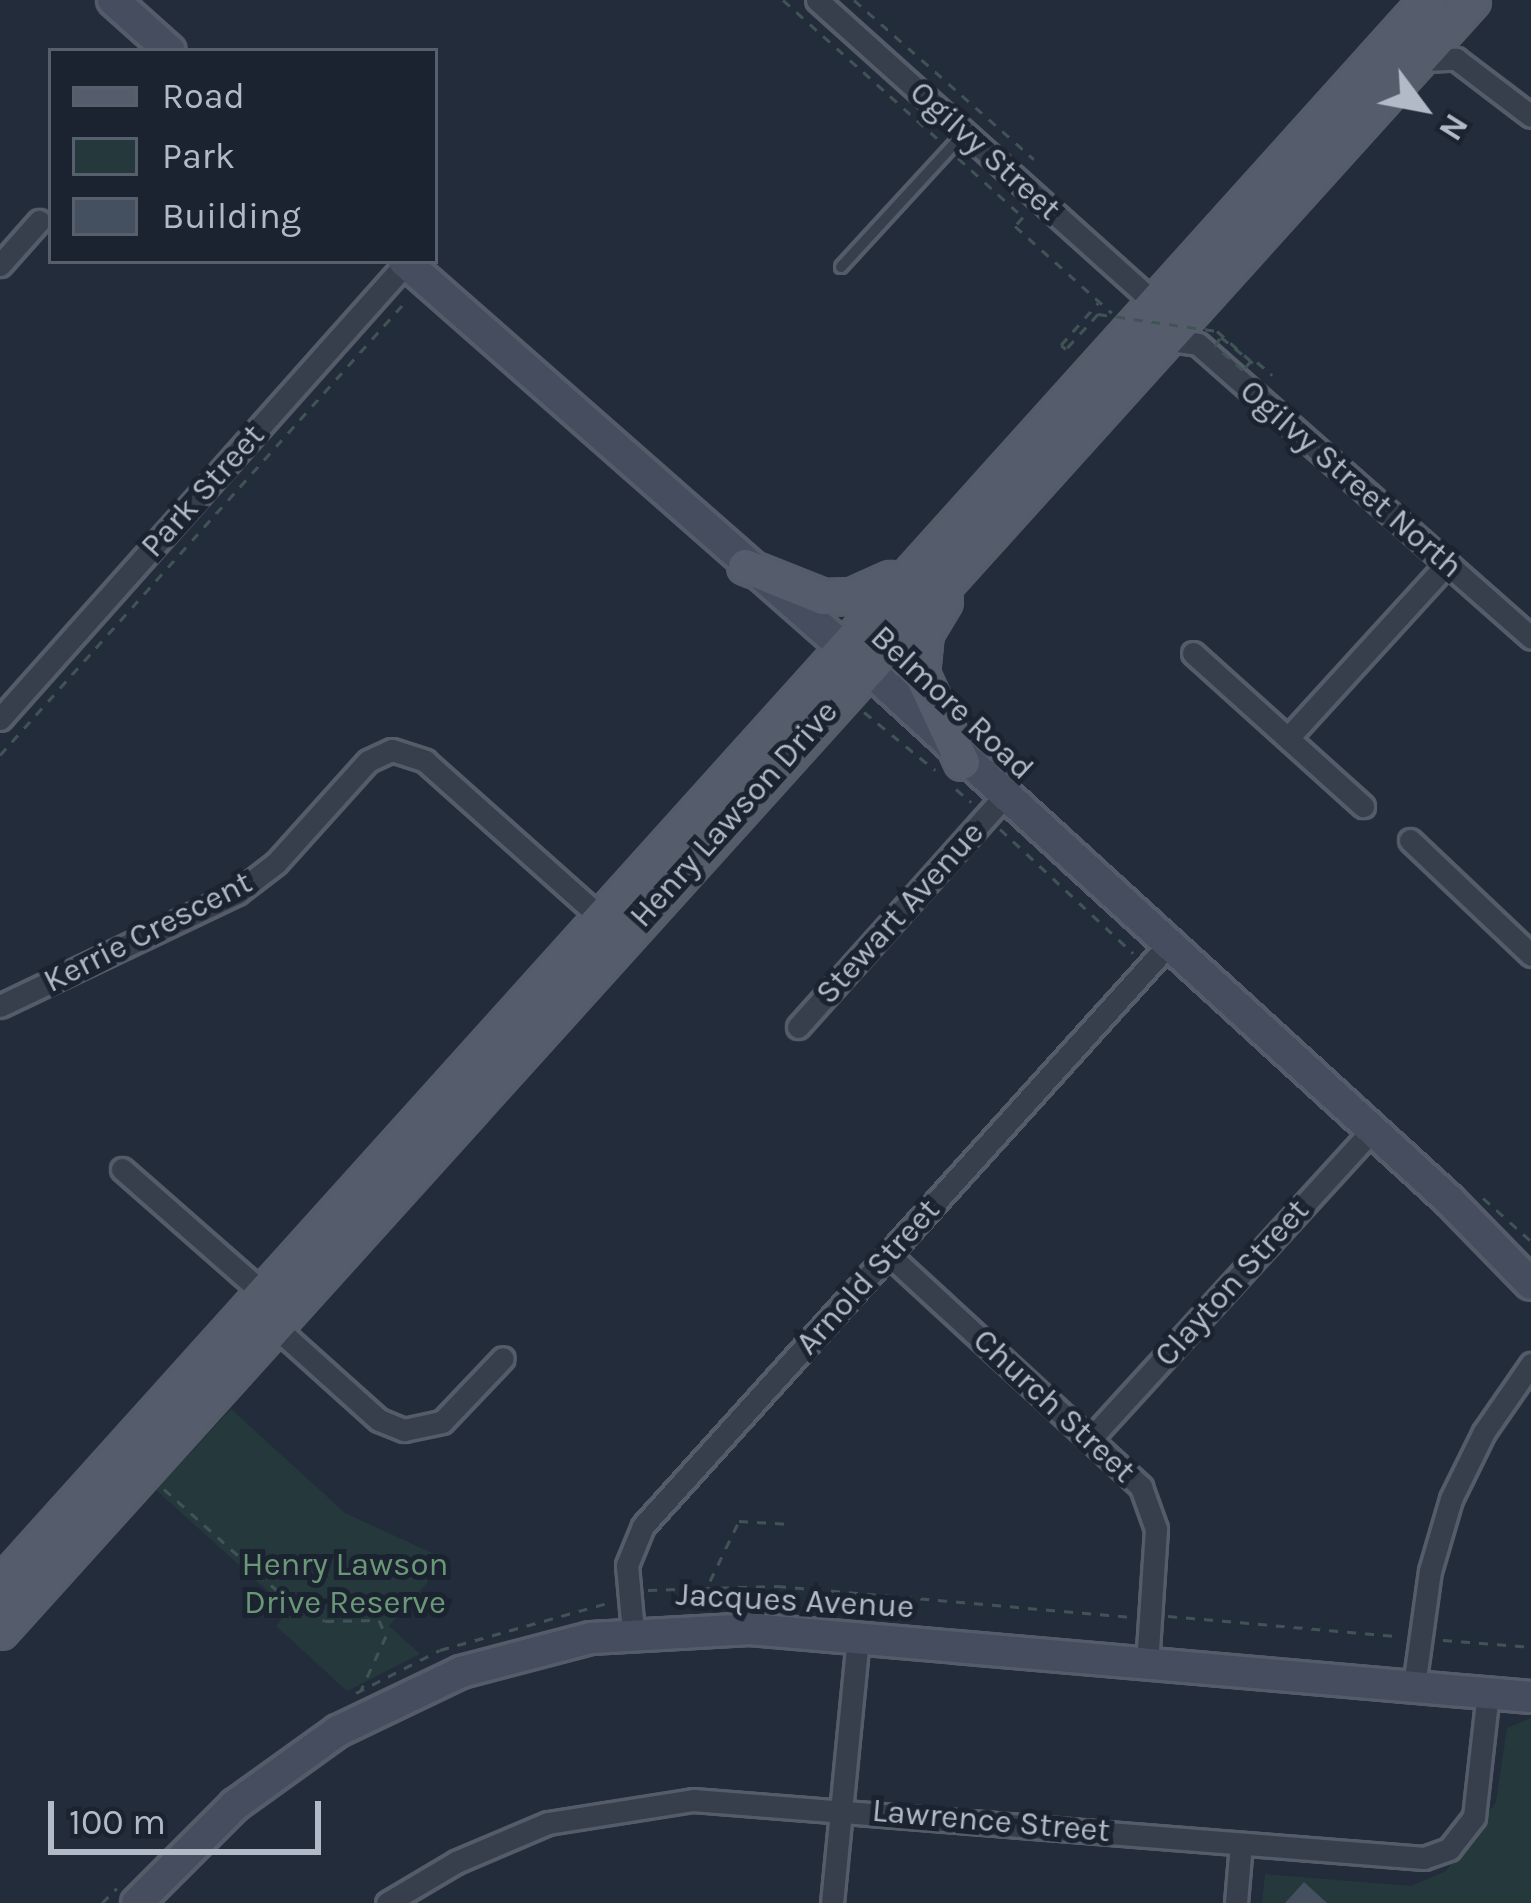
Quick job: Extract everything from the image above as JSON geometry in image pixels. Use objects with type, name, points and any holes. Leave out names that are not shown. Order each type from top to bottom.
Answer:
[{"type":"main road","points":[[113,0],[167,48]]},
{"type":"main road","name":"Henry Lawson Drive","points":[[0,1631],[599,916],[1153,301],[1399,13],[1427,0]]},
{"type":"main road","name":"Henry Lawson Drive","points":[[0,1585],[268,1309],[866,668],[988,528],[1472,0]]},
{"type":"main road","name":"Belmore Road","points":[[407,264],[866,668],[1002,799],[1372,1130],[1465,1198],[1531,1263]]},
{"type":"main road","points":[[962,762],[924,688],[919,660],[925,633],[988,528]]},
{"type":"main road","points":[[746,566],[841,598],[906,570]]},
{"type":"main road","name":"Belmore Road","points":[[1465,1198],[1531,1284]]},
{"type":"main road","name":"Jacques Avenue","points":[[137,1903],[251,1792],[361,1718],[490,1662],[633,1632],[750,1629],[1531,1696]]},
{"type":"street","name":"Ogilvy Street","points":[[817,0],[1153,301]]},
{"type":"street","points":[[1419,60],[1456,59],[1486,75],[1531,116]]},
{"type":"street","points":[[0,265],[39,221]]},
{"type":"street","name":"Park Street","points":[[0,719],[403,264]]},
{"type":"street","name":"Ogilvy Street North","points":[[1163,339],[1198,344],[1531,638]]},
{"type":"street","points":[[1288,738],[1448,562]]},
{"type":"street","points":[[1193,653],[1363,806]]},
{"type":"street","name":"Kerrie Crescent","points":[[0,1006],[237,893],[276,863],[368,761],[394,740],[425,761],[599,916]]},
{"type":"street","name":"Stewart Avenue","points":[[798,1028],[1002,799]]},
{"type":"street","points":[[1410,840],[1531,955]]},
{"type":"street","name":"Arnold Street","points":[[633,1632],[627,1565],[643,1526],[1167,946]]},
{"type":"street","name":"Clayton Street","points":[[1093,1436],[1372,1130]]},
{"type":"street","points":[[122,1168],[367,1410],[404,1430],[442,1422],[502,1358]]},
{"type":"street","name":"Church Street","points":[[888,1254],[1131,1473],[1154,1514],[1147,1663]]},
{"type":"street","points":[[1414,1686],[1430,1570],[1450,1499],[1494,1414],[1531,1364]]},
{"type":"street","points":[[832,1903],[858,1638]]},
{"type":"street","name":"Lawrence Street","points":[[387,1903],[483,1849],[590,1813],[722,1800],[1410,1858],[1450,1849],[1477,1803],[1488,1693]]},
{"type":"street","points":[[1236,1903],[1241,1844]]},
{"type":"lane","points":[[841,267],[964,132]]},
{"type":"path","points":[[854,0],[1034,159]]},
{"type":"path","points":[[0,755],[408,298]]},
{"type":"path","points":[[1100,302],[1061,345],[1066,349],[1098,314],[1217,331],[1251,361],[1243,370],[1215,346],[1220,338]]},
{"type":"path","points":[[1256,361],[1272,375]]},
{"type":"path","points":[[1465,1198],[1531,1240]]},
{"type":"path","points":[[163,1480],[163,1490],[290,1603],[321,1620],[379,1620],[386,1636],[362,1690]]},
{"type":"path","points":[[709,1583],[739,1521],[790,1523]]},
{"type":"green space","name":"Henry Lawson Drive Reserve","points":[[231,1409],[345,1513],[447,1560],[389,1626],[420,1654],[347,1691],[276,1626],[289,1610],[156,1490]]},
{"type":"green space","points":[[1531,1718],[1531,1903],[1262,1903],[1265,1874],[1411,1886],[1446,1871],[1496,1802],[1507,1728]]},
{"type":"building","points":[[1304,1882],[1327,1903],[1285,1903]]}]
